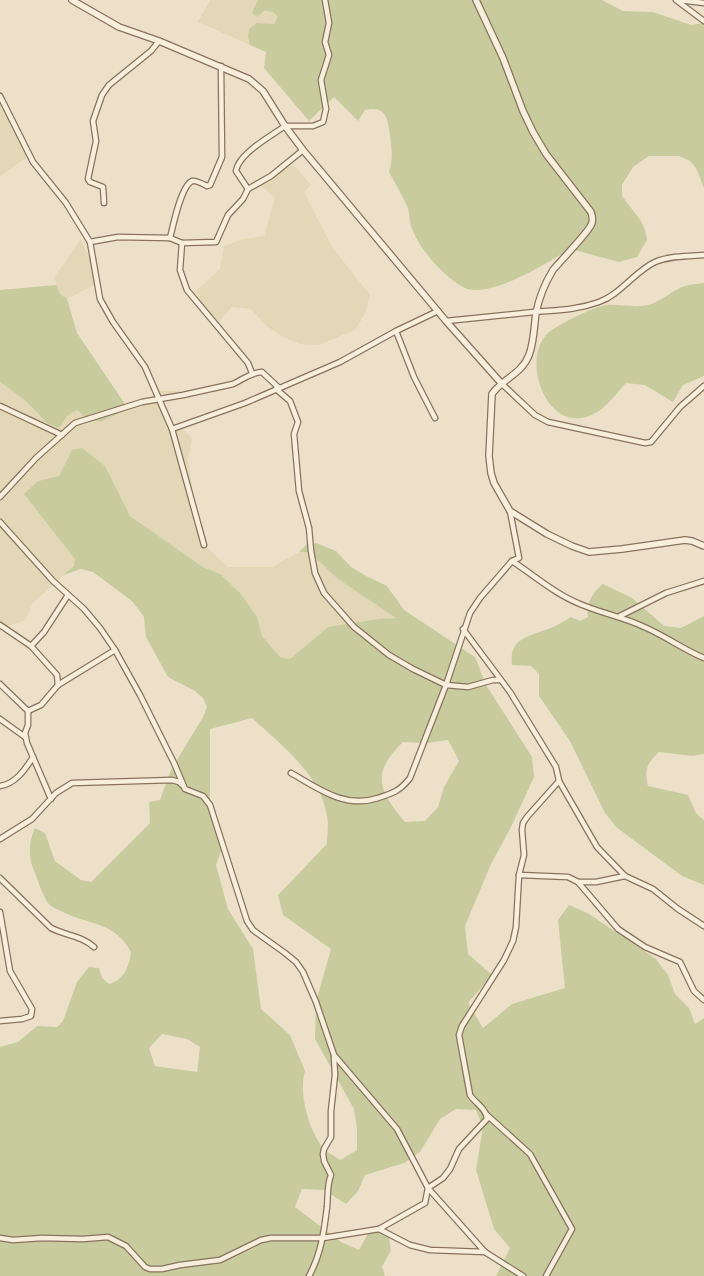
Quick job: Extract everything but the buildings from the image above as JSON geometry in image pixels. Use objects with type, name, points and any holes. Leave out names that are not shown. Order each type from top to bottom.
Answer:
[{"type":"street","points":[[72,0],[119,27],[222,66],[257,85],[303,150],[438,312],[502,384],[535,416],[548,422],[645,443],[651,442],[685,402],[704,386]]},
{"type":"street","points":[[248,189],[236,171],[238,164],[258,145],[285,126],[313,126],[323,122],[326,109],[321,80],[329,55],[325,42],[329,23],[325,0]]},
{"type":"street","points":[[291,773],[323,792],[354,802],[365,802],[401,789],[415,770],[470,613],[476,602],[512,561],[519,558],[510,511],[494,483],[489,456],[492,394],[522,367],[529,355],[543,289],[563,257],[590,228],[593,218],[546,154],[533,132],[503,58],[476,0]]},
{"type":"street","points":[[677,0],[704,3]]},
{"type":"street","points":[[677,0],[704,21]]},
{"type":"street","points":[[104,203],[103,187],[90,182],[88,179],[96,141],[93,118],[104,91],[151,51],[159,41]]},
{"type":"street","points":[[170,238],[184,188],[195,181],[207,186],[210,185],[220,165],[222,148],[222,66]]},
{"type":"street","points":[[0,96],[33,162],[66,203],[90,242],[100,299],[112,322],[145,366],[172,429],[204,545]]},
{"type":"street","points":[[90,242],[118,237],[170,238],[182,244],[216,242],[228,215],[248,189],[271,176],[303,150]]},
{"type":"street","points":[[182,244],[180,270],[187,290],[248,363],[252,373]]},
{"type":"street","points":[[446,321],[537,312],[560,312],[598,302],[611,296],[656,262],[680,256],[704,255]]},
{"type":"street","points":[[172,429],[245,403],[340,362],[396,331],[438,312]]},
{"type":"street","points":[[396,331],[414,377],[435,418]]},
{"type":"street","points":[[0,497],[24,470],[71,426],[83,420],[142,402],[233,384],[252,373],[262,372],[290,400],[298,422],[294,434],[299,491],[309,528],[310,551],[315,573],[324,593],[367,639],[413,669],[446,685],[468,687],[500,680]]},
{"type":"street","points":[[0,406],[62,435]]},
{"type":"street","points":[[510,511],[547,534],[590,552],[685,540],[692,540],[704,546]]},
{"type":"street","points":[[0,522],[57,585],[84,609],[100,628],[115,650],[166,746],[185,789]]},
{"type":"street","points":[[512,561],[560,594],[581,605],[620,616],[643,626],[678,647],[704,658]]},
{"type":"street","points":[[620,616],[666,593],[704,581]]},
{"type":"street","points":[[31,646],[44,632],[68,595]]},
{"type":"street","points":[[0,625],[31,646],[57,675],[58,685]]},
{"type":"street","points":[[463,629],[510,692],[556,767],[559,781],[597,847],[625,876],[653,889],[678,909],[704,926]]},
{"type":"street","points":[[28,711],[41,705],[58,685],[115,650]]},
{"type":"street","points":[[0,684],[28,711],[28,725],[25,737],[51,799]]},
{"type":"street","points":[[0,719],[25,737]]},
{"type":"street","points":[[0,786],[6,785],[23,772],[32,757]]},
{"type":"street","points":[[0,839],[32,819],[56,793],[72,783],[172,780],[179,782],[185,789],[203,796],[210,805],[247,921],[253,930],[296,962],[303,972],[316,1002],[334,1056],[335,1075],[331,1111],[331,1138],[323,1154],[324,1161],[331,1175],[319,1257],[309,1276]]},
{"type":"street","points":[[546,1276],[572,1229],[530,1154],[487,1115],[470,1095],[459,1034],[462,1026],[504,960],[513,941],[516,927],[519,875],[524,855],[523,823],[559,781]]},
{"type":"street","points":[[519,875],[568,877],[578,882],[626,935],[644,947],[680,962],[694,991],[704,1000]]},
{"type":"street","points":[[578,882],[606,881],[625,876]]},
{"type":"street","points":[[0,878],[51,928],[60,933],[85,939],[94,947]]},
{"type":"street","points":[[0,912],[10,971],[32,1009],[31,1016],[26,1018],[0,1021]]},
{"type":"street","points":[[334,1056],[397,1129],[428,1188],[485,1252],[523,1276]]},
{"type":"street","points":[[0,1238],[13,1240],[108,1237],[126,1246],[145,1266],[156,1269],[220,1260],[261,1240],[271,1238],[323,1238],[379,1229],[426,1202],[428,1188],[443,1178],[450,1169],[459,1149],[483,1124],[487,1115]]},
{"type":"street","points":[[379,1229],[410,1245],[430,1250],[485,1252]]},
{"type":"street","points":[[471,1238],[474,1252]]},
{"type":"shaded area","points":[[210,0],[258,0],[252,13],[273,12],[279,16],[274,24],[257,23],[248,37],[250,45],[198,22]]},
{"type":"shaded area","points":[[0,96],[2,96],[30,155],[0,176]]},
{"type":"shaded area","points":[[295,166],[311,185],[304,192],[332,247],[370,295],[365,314],[355,330],[319,345],[300,344],[281,336],[264,324],[251,309],[232,307],[220,321],[212,324],[196,291],[220,269],[224,246],[243,239],[264,236],[275,198],[259,183],[284,167]]},
{"type":"shaded area","points":[[81,239],[100,282],[67,299],[60,294],[55,276]]},
{"type":"shaded area","points":[[0,382],[25,400],[47,423],[78,410],[102,421],[129,410],[161,391],[181,391],[159,398],[168,423],[185,431],[192,438],[188,460],[197,517],[204,545],[228,567],[272,567],[299,552],[309,552],[338,579],[397,619],[378,619],[328,627],[290,659],[280,657],[262,636],[257,617],[220,574],[203,567],[130,516],[105,466],[72,450],[59,477],[38,481],[25,494],[76,559],[74,566],[33,603],[25,620],[0,629]]},
{"type":"green space","points":[[258,0],[602,0],[623,11],[653,12],[691,25],[704,23],[704,188],[696,168],[690,161],[679,156],[649,156],[633,167],[622,185],[622,196],[641,221],[645,230],[647,240],[637,257],[619,262],[571,249],[519,278],[504,284],[476,290],[465,288],[452,280],[436,265],[414,235],[407,206],[389,172],[392,150],[385,115],[377,110],[365,110],[358,121],[334,97],[309,121],[264,68],[266,52],[250,45],[249,29],[257,23],[274,24],[278,17],[273,12],[264,11],[257,17],[252,13]]},
{"type":"green space","points":[[704,283],[704,376],[683,385],[673,402],[645,385],[626,383],[603,407],[586,417],[571,418],[559,412],[549,402],[537,374],[537,358],[540,344],[548,333],[576,316],[601,306],[648,305],[680,288]]},
{"type":"green space","points":[[56,285],[60,294],[67,299],[77,333],[129,410],[102,421],[89,421],[77,410],[68,415],[59,428],[47,423],[25,400],[0,382],[0,290]]},
{"type":"green space","points":[[82,448],[105,466],[130,516],[203,567],[220,574],[240,593],[257,617],[262,636],[280,657],[290,659],[328,627],[396,618],[338,579],[309,552],[299,552],[306,545],[316,543],[336,551],[351,567],[387,586],[404,610],[475,657],[486,685],[532,757],[534,777],[510,829],[491,864],[465,926],[468,954],[492,975],[468,1003],[483,1028],[512,1004],[565,988],[558,920],[569,905],[589,914],[656,959],[668,975],[675,994],[689,1008],[695,1024],[704,1018],[704,1276],[496,1276],[510,1248],[494,1229],[476,1170],[483,1127],[476,1110],[456,1109],[440,1119],[420,1152],[404,1163],[365,1175],[358,1191],[346,1204],[324,1190],[302,1189],[295,1207],[341,1242],[359,1250],[369,1232],[387,1226],[391,1250],[382,1267],[385,1276],[0,1276],[0,1047],[18,1042],[37,1026],[57,1027],[63,1021],[77,982],[89,967],[99,968],[102,978],[109,984],[125,972],[131,952],[124,942],[109,929],[63,912],[48,903],[31,862],[30,845],[33,833],[35,828],[45,833],[55,861],[81,880],[91,882],[150,823],[149,802],[160,800],[171,770],[207,707],[203,698],[195,691],[168,677],[146,637],[144,617],[132,601],[93,572],[81,569],[63,575],[74,566],[75,559],[24,494],[38,481],[59,476],[72,450]],"holes":[[[252,718],[298,762],[317,787],[323,801],[328,819],[327,844],[278,895],[283,915],[331,949],[316,1002],[315,1039],[354,1109],[357,1129],[357,1150],[340,1160],[324,1149],[314,1133],[306,1112],[304,1100],[303,1080],[305,1071],[290,1035],[261,1009],[253,949],[228,909],[216,865],[222,848],[210,805],[210,729]],[[448,740],[459,761],[444,787],[438,807],[425,821],[405,822],[384,791],[382,772],[386,763],[403,742],[426,743]],[[162,1034],[187,1039],[200,1047],[197,1072],[155,1066],[149,1048]]]},
{"type":"green space","points":[[603,584],[632,598],[664,626],[681,628],[704,616],[704,754],[692,756],[659,752],[649,763],[646,775],[648,786],[688,795],[696,813],[704,820],[704,885],[682,876],[616,827],[605,813],[570,741],[539,696],[539,674],[531,666],[512,665],[514,648],[524,638],[553,627],[571,617],[580,621],[588,617],[587,612],[591,598]]}]
